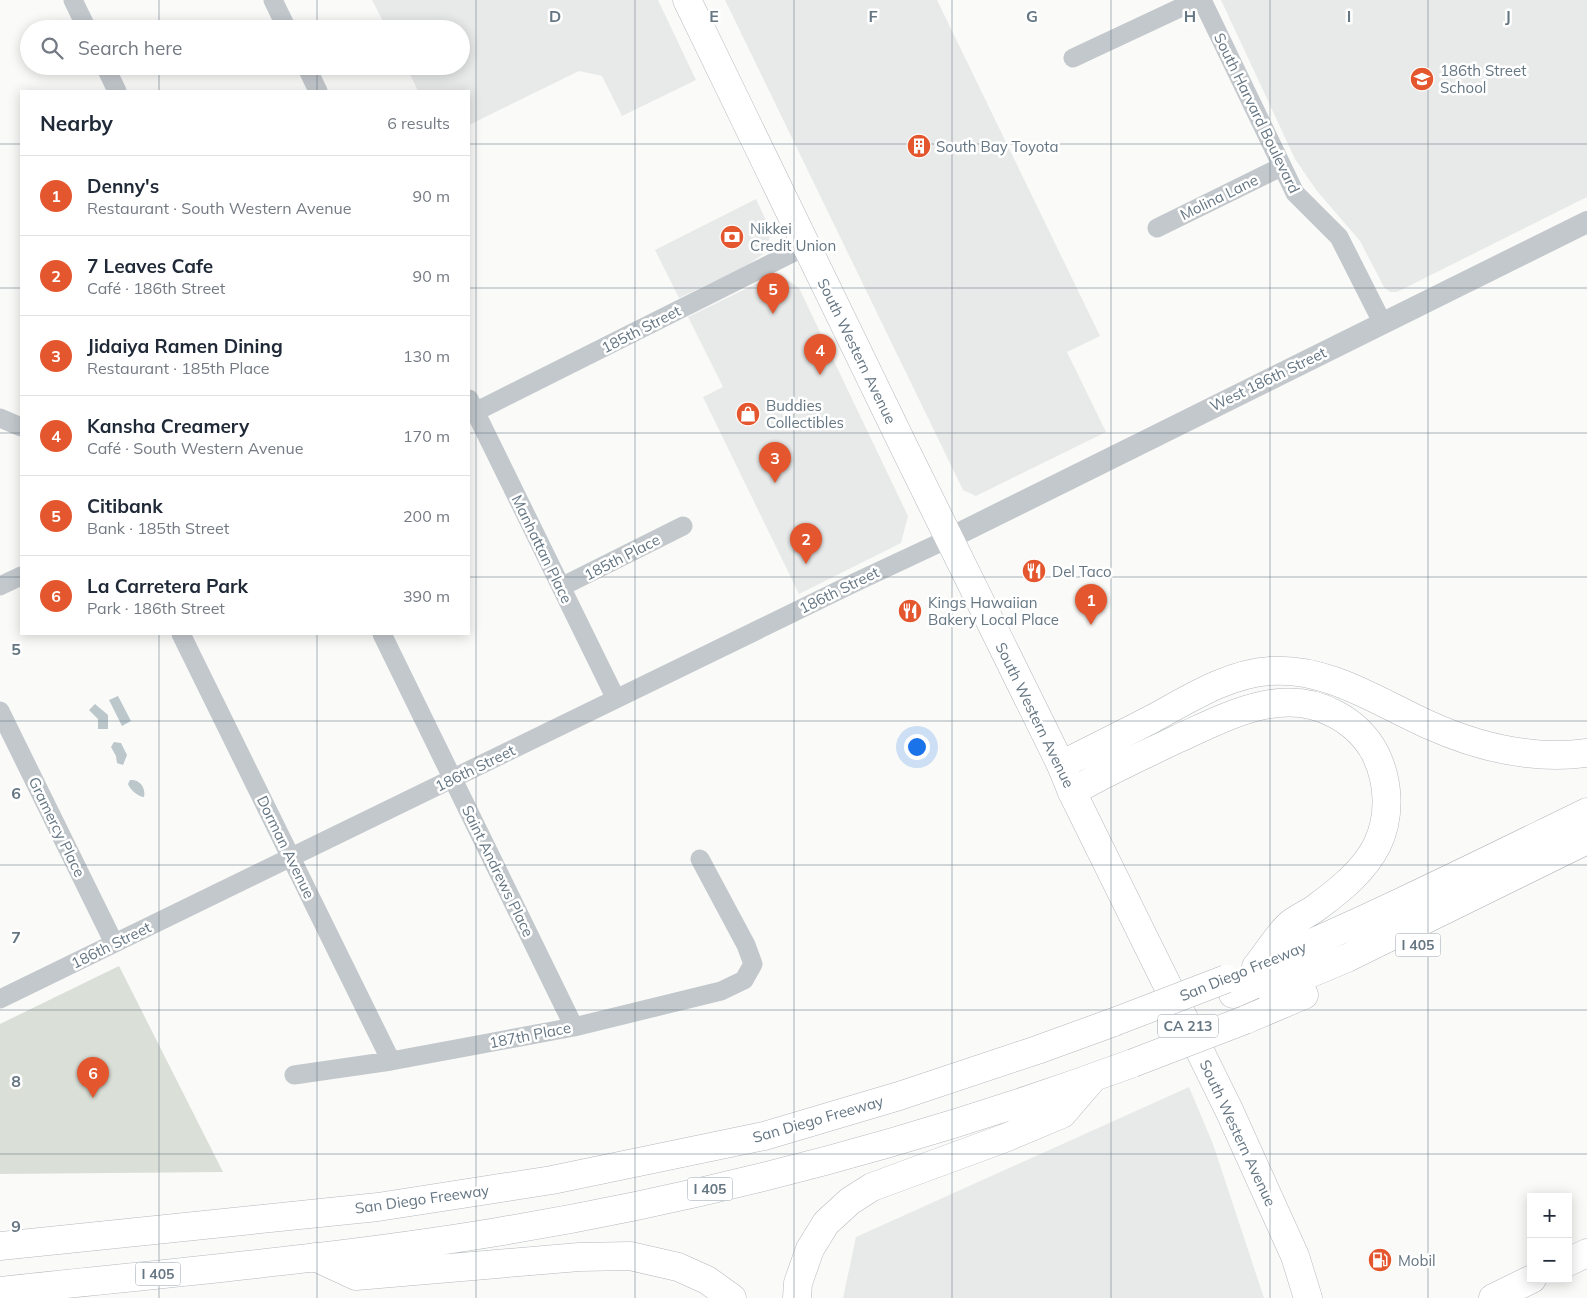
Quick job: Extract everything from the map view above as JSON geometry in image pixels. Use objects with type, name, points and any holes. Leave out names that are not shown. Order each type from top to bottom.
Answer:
[{"type":"main road","name":"South Western Avenue","points":[[687,0],[1061,765],[1072,792],[1229,1110],[1294,1256],[1308,1298]]},
{"type":"main road","points":[[1061,765],[1208,689],[1240,677],[1268,671],[1296,670],[1336,681],[1430,725],[1493,748],[1525,753],[1587,753]]},
{"type":"main road","points":[[1072,792],[1166,745],[1220,720],[1257,706],[1292,702],[1311,704],[1326,709],[1354,726],[1374,752],[1381,766],[1385,781],[1387,793],[1386,811],[1384,827],[1378,843],[1360,870],[1317,907],[1288,926],[1256,967]]},
{"type":"main road","name":"San Diego Freeway","points":[[0,1291],[430,1242],[552,1222],[625,1208],[766,1176],[951,1125],[1094,1077],[1123,1043],[1236,999],[1256,967],[1332,935],[1587,812]]},
{"type":"main road","points":[[1236,999],[1414,915],[1587,830]]},
{"type":"main road","points":[[1236,999],[1347,958],[1587,840]]},
{"type":"main road","name":"San Diego Freeway","points":[[0,1246],[378,1207],[552,1180],[764,1136],[899,1096],[1037,1050],[1123,1043],[1236,999],[1343,978],[1422,943],[1587,862]]},
{"type":"main road","points":[[0,1274],[412,1228],[590,1198],[814,1149],[1026,1085],[1123,1043]]},
{"type":"main road","points":[[797,1298],[798,1283],[810,1249],[826,1223],[850,1201],[872,1187],[1005,1138],[1062,1114],[1094,1077]]},
{"type":"main road","points":[[1572,1260],[1587,1252]]},
{"type":"main road","points":[[316,1256],[356,1276],[580,1257],[630,1256],[678,1267],[707,1280],[732,1298]]},
{"type":"main road","points":[[1493,1298],[1527,1281]]},
{"type":"street","points":[[73,0],[83,20]]},
{"type":"street","points":[[273,0],[283,20]]},
{"type":"street","points":[[1073,58],[1197,0]]},
{"type":"street","name":"South Harvard Boulevard","points":[[1202,0],[1295,193],[1338,237],[1382,322]]},
{"type":"street","points":[[109,75],[117,90]]},
{"type":"street","points":[[310,75],[318,90]]},
{"type":"street","name":"Molina Lane","points":[[1157,228],[1281,167]]},
{"type":"street","name":"West 186th Street","points":[[950,538],[1382,322],[1587,222]]},
{"type":"street","name":"185th Street","points":[[472,406],[806,246]]},
{"type":"street","name":"Manhattan Place","points":[[472,406],[616,699]]},
{"type":"street","points":[[0,418],[20,427]]},
{"type":"street","name":"185th Place","points":[[561,587],[683,526]]},
{"type":"street","name":"186th Street","points":[[0,999],[950,538]]},
{"type":"street","points":[[0,586],[20,576]]},
{"type":"street","name":"Dorman Avenue","points":[[181,635],[391,1061]]},
{"type":"street","name":"Saint Andrews Place","points":[[382,635],[574,1026]]},
{"type":"street","name":"Gramercy Place","points":[[0,711],[114,943]]},
{"type":"street","name":"187th Place","points":[[294,1074],[391,1061],[574,1026],[721,991],[744,980],[753,964],[746,945],[700,859]]},
{"type":"shaded area","points":[[372,0],[658,0],[696,80],[622,116],[602,76],[579,71],[470,125],[470,90],[418,90],[410,75],[470,75],[470,20],[382,20]]},
{"type":"shaded area","points":[[725,0],[937,0],[1100,336],[1067,352],[1106,432],[976,496],[963,490]]},
{"type":"shaded area","name":"186th Street School","points":[[1221,0],[1587,0],[1587,197],[1397,292],[1390,292],[1384,287],[1360,241],[1317,191],[1295,159]]},
{"type":"shaded area","points":[[756,199],[771,231],[766,252],[745,267],[679,298],[655,250]]},
{"type":"shaded area","points":[[783,277],[799,288],[908,516],[901,543],[799,594],[703,397],[723,387],[688,317],[766,279]]},
{"type":"shaded area","points":[[118,696],[131,721],[122,726],[109,700]]},
{"type":"shaded area","points":[[95,704],[108,715],[108,729],[98,729],[98,719],[89,710]]},
{"type":"shaded area","points":[[114,742],[121,743],[127,755],[123,765],[117,763],[116,756],[111,747]]},
{"type":"shaded area","points":[[130,780],[137,781],[142,785],[144,797],[131,789],[128,784]]},
{"type":"shaded area","points":[[119,966],[223,1172],[0,1174],[0,1024]]},
{"type":"shaded area","points":[[1189,1087],[1213,1144],[1264,1298],[843,1298],[856,1237]]},
{"type":"place","name":"186th Street School","points":[[1422,79]]},
{"type":"place","name":"South Bay Toyota","points":[[919,146]]},
{"type":"place","name":"Nikkei Credit Union","points":[[732,237]]},
{"type":"place","name":"Citibank","points":[[773,314]]},
{"type":"place","name":"Kansha Creamery","points":[[820,375]]},
{"type":"place","name":"Buddies Collectibles","points":[[748,414]]},
{"type":"place","name":"Jidaiya Ramen Dining","points":[[775,483]]},
{"type":"place","name":"7 Leaves Cafe","points":[[806,564]]},
{"type":"place","name":"Del Taco","points":[[1034,571]]},
{"type":"place","name":"Kings Hawaiian Bakery Local Place","points":[[910,611]]},
{"type":"place","name":"Denny's","points":[[1091,625]]},
{"type":"place","name":"La Carretera Park","points":[[93,1098]]},
{"type":"place","name":"Mobil","points":[[1380,1260]]}]
